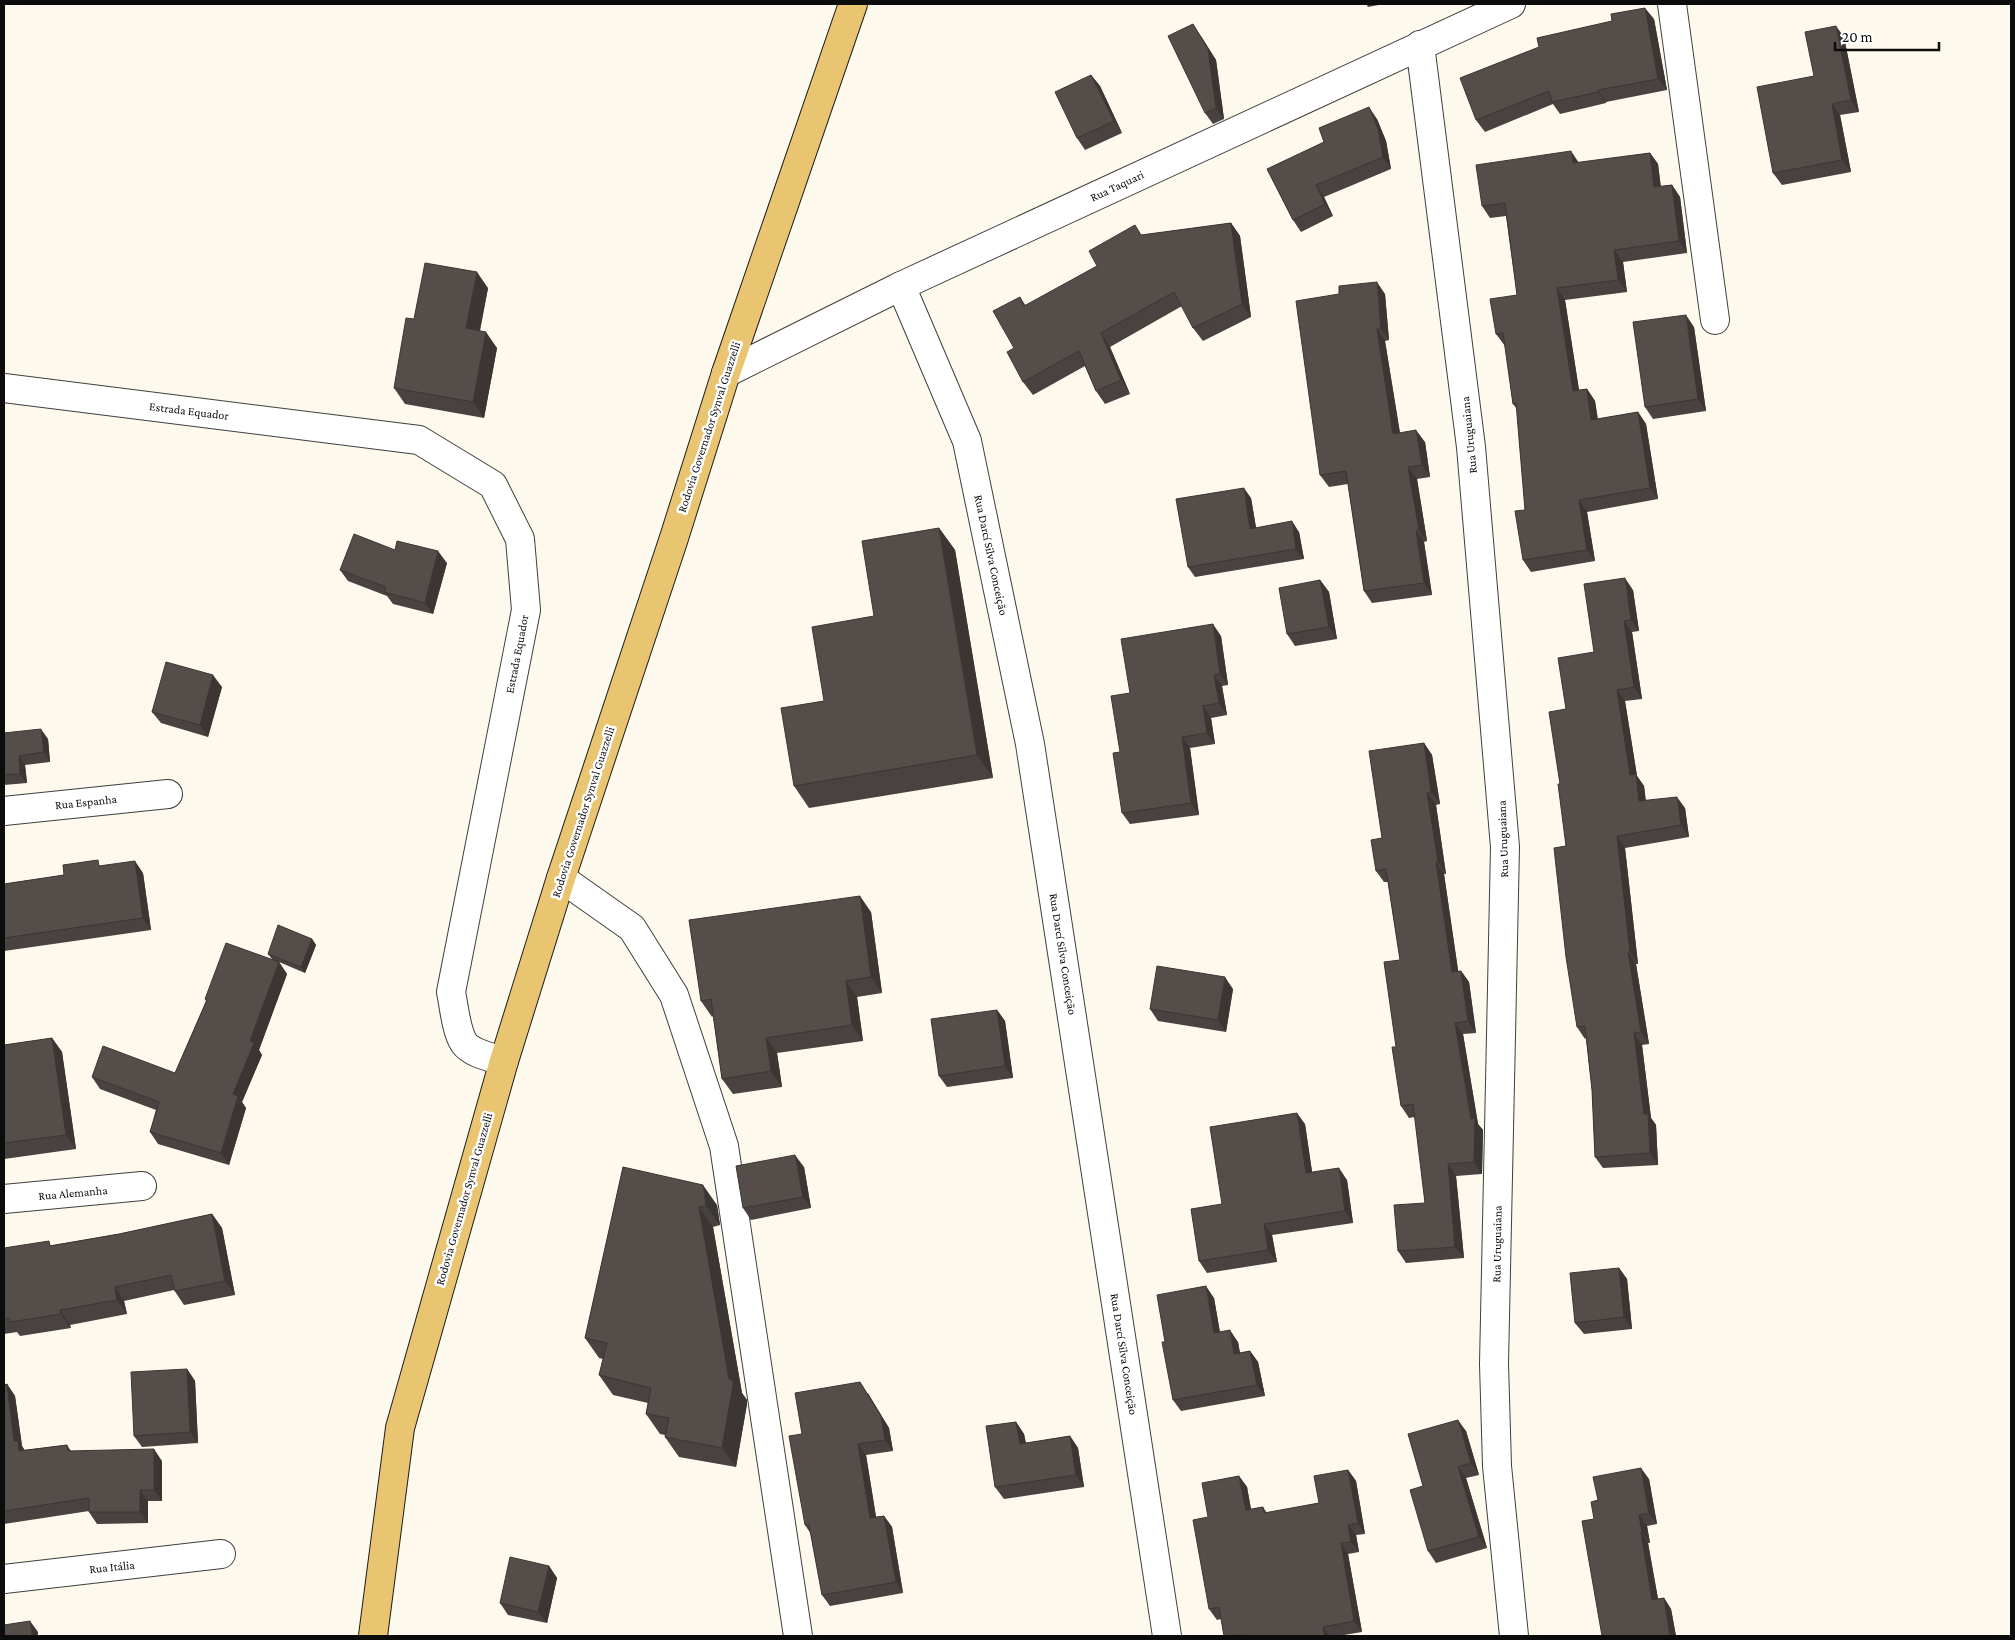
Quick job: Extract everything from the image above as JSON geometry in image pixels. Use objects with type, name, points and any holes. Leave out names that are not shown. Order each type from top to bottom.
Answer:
[{"type":"main road","name":"Rodovia Governador Synval Guazzelli","points":[[373,1636],[400,1428],[504,1061],[561,878],[674,538],[726,373],[853,4]]},
{"type":"street","name":"Rua Taquari","points":[[726,373],[901,286],[1511,4]]},
{"type":"street","points":[[1672,4],[1715,320]]},
{"type":"street","name":"Rua Uruguaiana","points":[[1420,45],[1471,447],[1505,848],[1494,1364],[1497,1466],[1514,1636]]},
{"type":"street","name":"Rua Darcí Silva Conceição","points":[[901,286],[967,440],[1030,744],[1167,1636]]},
{"type":"street","name":"Estrada Equador","points":[[4,388],[419,440],[492,486],[520,539],[526,610],[451,992],[456,1019],[464,1043],[480,1054],[504,1061]]},
{"type":"street","name":"Rua Espanha","points":[[4,811],[168,794]]},
{"type":"street","points":[[561,878],[632,928],[674,995],[724,1146],[798,1636]]},
{"type":"street","name":"Rua Alemanha","points":[[4,1199],[142,1186]]},
{"type":"street","name":"Rua Itália","points":[[4,1579],[221,1554]]},
{"type":"building","points":[[1645,8],[1658,79],[1598,90],[1598,92],[1552,102],[1549,91],[1476,120],[1460,78],[1539,47],[1537,38],[1612,21],[1611,14]]},
{"type":"building","points":[[1193,24],[1208,49],[1216,108],[1205,113],[1168,36]]},
{"type":"building","points":[[1836,26],[1851,100],[1832,104],[1842,160],[1773,173],[1757,87],[1814,76],[1805,32]]},
{"type":"building","points":[[1091,75],[1114,121],[1077,138],[1055,92]]},
{"type":"building","points":[[1369,107],[1378,129],[1383,157],[1316,185],[1325,204],[1293,220],[1267,169],[1324,142],[1319,128]]},
{"type":"building","points":[[1571,151],[1573,163],[1650,153],[1654,187],[1672,185],[1679,241],[1614,250],[1618,280],[1557,288],[1573,391],[1587,389],[1591,420],[1638,412],[1650,488],[1579,500],[1587,550],[1523,560],[1515,511],[1525,510],[1516,403],[1513,404],[1503,333],[1496,334],[1490,299],[1517,295],[1505,203],[1482,206],[1476,165]]},
{"type":"building","points":[[1231,223],[1242,304],[1193,328],[1174,292],[1101,333],[1121,380],[1096,391],[1079,351],[1023,382],[1007,352],[1014,348],[993,311],[1020,297],[1024,306],[1097,266],[1089,251],[1135,225],[1141,235]]},
{"type":"building","points":[[425,263],[477,272],[466,328],[486,332],[473,402],[394,388],[406,318],[414,319]]},
{"type":"building","points":[[1377,282],[1381,329],[1377,329],[1393,434],[1416,430],[1422,465],[1408,467],[1419,530],[1416,530],[1424,583],[1364,591],[1346,471],[1320,475],[1296,301],[1339,294],[1339,286]]},
{"type":"building","points":[[1686,315],[1698,399],[1645,407],[1633,322]]},
{"type":"building","points":[[1244,488],[1250,529],[1292,521],[1296,549],[1188,567],[1176,499]]},
{"type":"building","points":[[939,528],[977,755],[794,786],[781,708],[824,701],[812,627],[874,616],[862,541]]},
{"type":"building","points":[[354,534],[395,550],[397,541],[438,551],[425,603],[384,592],[386,587],[340,570]]},
{"type":"building","points":[[1625,578],[1631,620],[1624,621],[1634,687],[1617,690],[1630,775],[1636,774],[1639,801],[1677,797],[1681,825],[1617,836],[1630,952],[1628,952],[1641,1032],[1634,1033],[1644,1114],[1648,1114],[1650,1153],[1595,1157],[1592,1090],[1585,1026],[1577,1027],[1566,957],[1554,848],[1566,846],[1558,784],[1560,784],[1549,712],[1566,709],[1558,658],[1594,652],[1584,584]]},
{"type":"building","points":[[1320,580],[1329,627],[1287,634],[1279,588]]},
{"type":"building","points":[[1213,624],[1220,674],[1214,675],[1219,703],[1203,706],[1207,733],[1182,737],[1191,803],[1122,813],[1113,753],[1120,752],[1111,696],[1130,693],[1121,639]]},
{"type":"building","points":[[166,662],[213,675],[200,725],[152,712]]},
{"type":"building","points":[[41,729],[44,752],[19,756],[20,774],[4,775],[4,733]]},
{"type":"building","points":[[1424,743],[1431,792],[1427,793],[1452,972],[1461,971],[1468,1021],[1455,1023],[1471,1119],[1475,1118],[1474,1162],[1448,1164],[1455,1247],[1398,1251],[1394,1205],[1425,1203],[1413,1104],[1401,1106],[1392,1047],[1396,1047],[1384,962],[1400,960],[1386,869],[1376,871],[1371,840],[1382,838],[1369,751]]},
{"type":"building","points":[[98,860],[99,866],[135,861],[143,918],[4,938],[4,884],[64,875],[63,865]]},
{"type":"building","points":[[860,896],[871,977],[846,981],[852,1025],[766,1038],[771,1071],[722,1079],[711,999],[701,1001],[689,920]]},
{"type":"building","points":[[278,925],[312,939],[301,967],[268,954]]},
{"type":"building","points":[[226,943],[279,962],[250,1041],[254,1043],[233,1094],[238,1096],[221,1153],[150,1132],[159,1102],[92,1077],[103,1046],[175,1073],[207,1000],[205,999]]},
{"type":"building","points":[[1157,966],[1225,977],[1218,1020],[1150,1009]]},
{"type":"building","points":[[997,1010],[1005,1066],[939,1076],[931,1019]]},
{"type":"building","points":[[52,1038],[66,1135],[4,1143],[4,1045]]},
{"type":"building","points":[[1297,1113],[1306,1173],[1339,1168],[1345,1211],[1264,1224],[1268,1250],[1199,1261],[1191,1209],[1222,1204],[1210,1127]]},
{"type":"building","points":[[795,1155],[803,1197],[743,1208],[736,1166]]},
{"type":"building","points":[[623,1167],[703,1185],[706,1206],[699,1207],[729,1379],[733,1380],[722,1448],[665,1437],[669,1418],[646,1414],[651,1388],[599,1375],[607,1343],[585,1338]]},
{"type":"building","points":[[212,1214],[225,1281],[175,1291],[171,1275],[115,1287],[117,1300],[60,1310],[61,1314],[10,1322],[9,1318],[4,1319],[4,1248],[49,1241],[50,1246],[119,1234]]},
{"type":"building","points":[[1619,1268],[1624,1317],[1575,1323],[1570,1273]]},
{"type":"building","points":[[1206,1286],[1214,1333],[1230,1330],[1234,1354],[1250,1351],[1257,1385],[1173,1400],[1162,1342],[1165,1342],[1157,1295]]},
{"type":"building","points":[[187,1369],[190,1432],[134,1436],[131,1372]]},
{"type":"building","points":[[860,1382],[881,1416],[885,1440],[858,1444],[870,1518],[884,1516],[896,1582],[822,1595],[809,1525],[805,1525],[789,1436],[802,1434],[795,1393]]},
{"type":"building","points":[[7,1384],[14,1441],[18,1441],[19,1451],[67,1445],[68,1451],[154,1449],[154,1490],[140,1490],[140,1512],[89,1512],[89,1498],[4,1511],[4,1385]]},
{"type":"building","points":[[1458,1420],[1471,1463],[1458,1467],[1479,1537],[1428,1551],[1410,1490],[1423,1486],[1408,1434]]},
{"type":"building","points":[[1016,1422],[1020,1444],[1070,1436],[1076,1475],[995,1487],[986,1426]]},
{"type":"building","points":[[1641,1468],[1649,1513],[1639,1515],[1652,1600],[1664,1598],[1670,1636],[1602,1636],[1582,1521],[1594,1519],[1591,1502],[1598,1500],[1593,1477]]},
{"type":"building","points":[[1348,1470],[1358,1523],[1348,1525],[1351,1542],[1341,1543],[1354,1621],[1323,1627],[1325,1636],[1224,1636],[1219,1607],[1209,1609],[1193,1520],[1208,1517],[1202,1483],[1239,1476],[1246,1510],[1263,1507],[1264,1513],[1319,1503],[1314,1476]]},
{"type":"building","points":[[510,1557],[549,1566],[538,1612],[500,1603]]},
{"type":"building","points":[[30,1621],[32,1636],[4,1636],[4,1625]]}]
